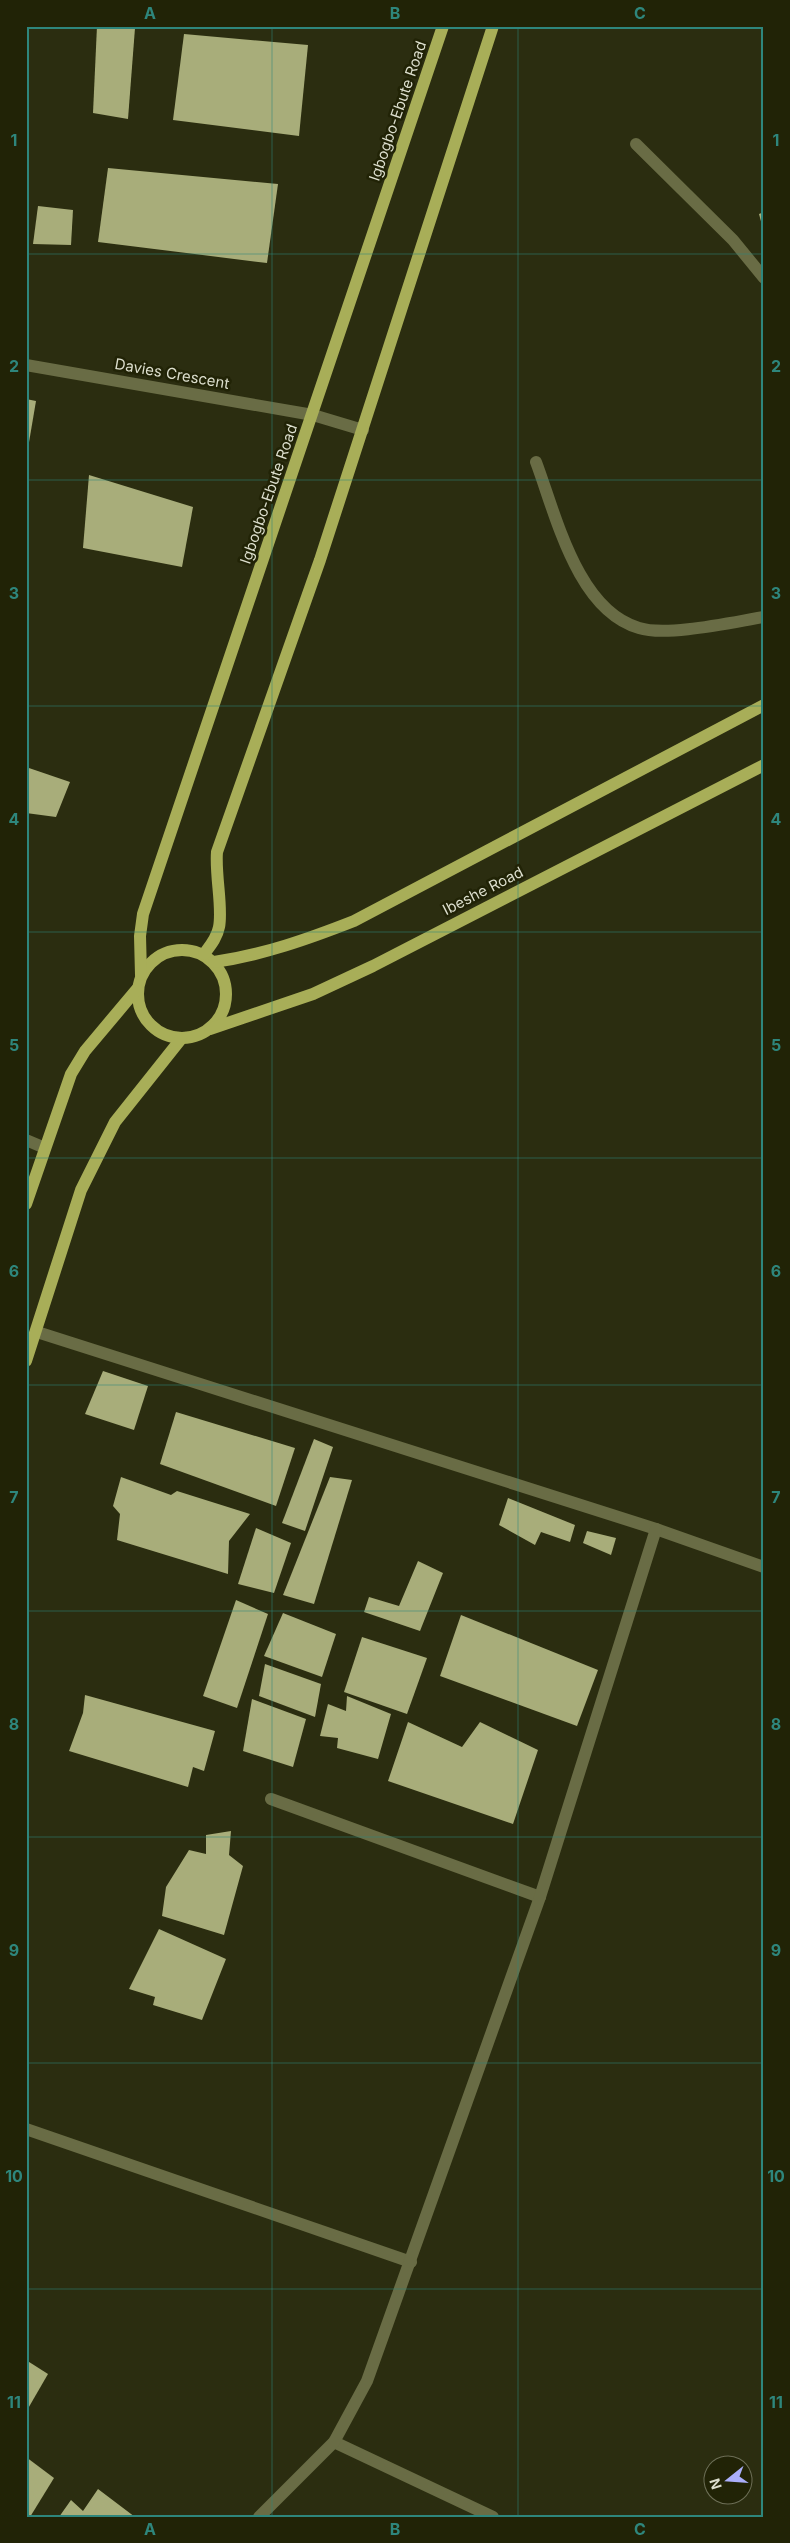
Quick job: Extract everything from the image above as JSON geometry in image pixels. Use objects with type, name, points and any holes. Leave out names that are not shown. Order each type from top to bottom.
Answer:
[{"type":"main road","name":"Igbogbo-Ebute Road","points":[[141,976],[140,936],[143,914],[443,26]]},
{"type":"main road","points":[[209,958],[219,926],[216,873],[217,852],[320,560],[494,26]]},
{"type":"main road","points":[[209,958],[222,975],[226,989],[222,1011],[210,1029],[196,1036],[181,1039],[167,1036],[149,1023],[138,1004],[137,989],[141,976],[149,963],[161,954],[175,949],[190,949],[209,958],[242,958],[295,944],[354,920],[764,705]]},
{"type":"main road","name":"Ibeshe Road","points":[[210,1029],[313,994],[364,970],[764,765]]},
{"type":"main road","points":[[26,1204],[71,1074],[85,1051],[137,989]]},
{"type":"main road","points":[[26,1361],[37,1332],[81,1190],[115,1122],[181,1039]]},
{"type":"street","points":[[636,144],[733,240],[764,278]]},
{"type":"street","name":"Davies Crescent","points":[[26,365],[313,415],[363,430]]},
{"type":"street","points":[[536,462],[572,560],[588,587],[609,613],[639,628],[677,630],[764,617]]},
{"type":"street","points":[[26,1140],[45,1148]]},
{"type":"street","points":[[37,1332],[656,1529],[764,1567]]},
{"type":"street","points":[[259,2517],[334,2442],[367,2381],[540,1897],[656,1529]]},
{"type":"street","points":[[271,1799],[540,1897]]},
{"type":"street","points":[[26,2129],[411,2262]]},
{"type":"street","points":[[334,2442],[492,2517]]},
{"type":"building","points":[[97,26],[135,28],[128,119],[93,113]]},
{"type":"building","points":[[184,34],[308,45],[299,136],[173,120]]},
{"type":"building","points":[[108,168],[278,184],[267,263],[98,242]]},
{"type":"building","points":[[38,206],[73,210],[71,245],[33,244]]},
{"type":"building","points":[[764,212],[764,229],[763,229],[759,214]]},
{"type":"building","points":[[26,399],[36,401],[27,454],[26,454]]},
{"type":"building","points":[[89,475],[193,507],[182,567],[83,548]]},
{"type":"building","points":[[26,767],[70,782],[56,817],[26,813]]},
{"type":"building","points":[[103,1371],[148,1386],[134,1430],[85,1414]]},
{"type":"building","points":[[176,1412],[295,1448],[276,1506],[160,1464]]},
{"type":"building","points":[[314,1439],[333,1447],[305,1531],[282,1523]]},
{"type":"building","points":[[121,1477],[171,1495],[177,1491],[250,1514],[229,1541],[228,1574],[117,1540],[120,1514],[113,1506]]},
{"type":"building","points":[[330,1477],[352,1480],[314,1604],[283,1595]]},
{"type":"building","points":[[508,1498],[575,1525],[570,1542],[541,1532],[535,1545],[499,1525]]},
{"type":"building","points":[[256,1528],[291,1543],[274,1593],[238,1584]]},
{"type":"building","points":[[587,1531],[616,1538],[611,1555],[583,1543]]},
{"type":"building","points":[[418,1561],[443,1573],[420,1631],[364,1612],[369,1597],[399,1606]]},
{"type":"building","points":[[236,1600],[268,1614],[237,1708],[203,1696]]},
{"type":"building","points":[[283,1613],[336,1634],[322,1677],[264,1656]]},
{"type":"building","points":[[461,1615],[598,1670],[577,1726],[440,1676]]},
{"type":"building","points":[[362,1637],[427,1658],[407,1714],[344,1692]]},
{"type":"building","points":[[265,1664],[321,1684],[315,1717],[259,1696]]},
{"type":"building","points":[[85,1695],[215,1731],[204,1771],[193,1767],[188,1787],[69,1751],[83,1713]]},
{"type":"building","points":[[347,1696],[391,1714],[378,1759],[337,1748],[338,1738],[320,1736],[328,1704],[346,1711]]},
{"type":"building","points":[[252,1699],[306,1719],[293,1767],[243,1751]]},
{"type":"building","points":[[408,1722],[462,1747],[480,1722],[538,1750],[513,1824],[388,1781]]},
{"type":"building","points":[[231,1831],[229,1855],[243,1866],[224,1935],[162,1916],[166,1887],[189,1850],[206,1854],[206,1835]]},
{"type":"building","points":[[159,1929],[226,1959],[202,2020],[153,2005],[155,1997],[129,1989]]},
{"type":"building","points":[[26,2360],[48,2374],[26,2412]]},
{"type":"building","points":[[26,2457],[54,2478],[30,2517],[26,2517]]},
{"type":"building","points":[[98,2489],[135,2517],[59,2517],[71,2500],[83,2511]]}]
